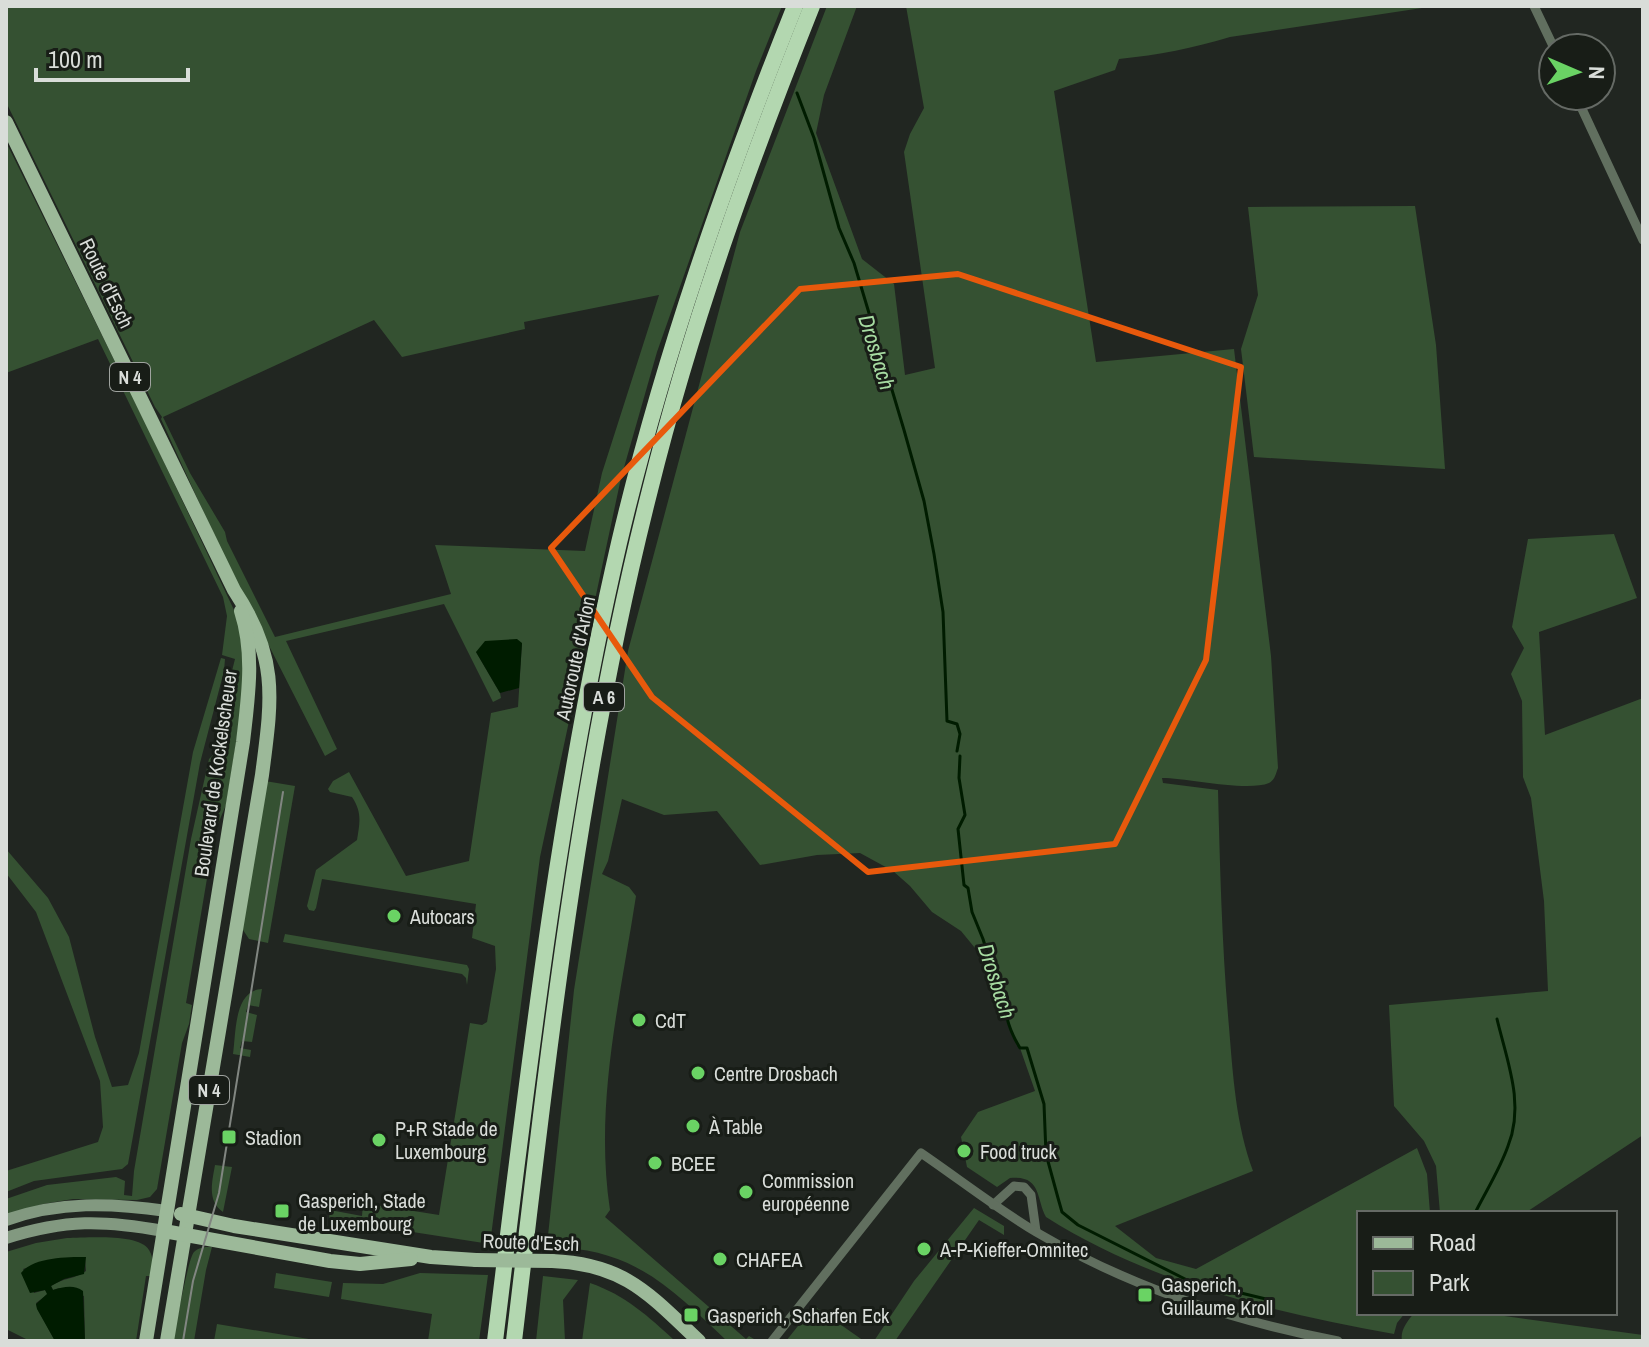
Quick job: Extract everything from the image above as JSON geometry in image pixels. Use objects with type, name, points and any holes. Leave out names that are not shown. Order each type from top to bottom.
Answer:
[{"type":"highway","name":"Autoroute d'Arlon","points":[[495,1341],[551,894],[578,740],[617,556],[641,459],[706,245],[742,141],[795,6]]},
{"type":"highway","name":"Autoroute d'Arlon","points":[[514,1341],[568,909],[595,743],[626,591],[666,428],[711,278],[757,146],[812,6]]},
{"type":"main road","name":"Route d'Esch","points":[[6,122],[234,590]]},
{"type":"main road","name":"Boulevard de Kockelscheuer","points":[[146,1341],[247,705],[249,643],[234,590]]},
{"type":"main road","name":"Boulevard de Kockelscheuer","points":[[167,1341],[270,716],[265,651],[249,613],[234,590]]},
{"type":"main road","points":[[6,1220],[36,1211],[82,1204],[167,1211]]},
{"type":"main road","name":"Route d'Esch","points":[[167,1211],[243,1228],[431,1257],[552,1261],[592,1266],[626,1278],[645,1290],[699,1341]]},
{"type":"main road","points":[[6,1238],[64,1223],[110,1222],[164,1231]]},
{"type":"main road","name":"Route d'Esch","points":[[164,1231],[360,1264],[431,1257]]},
{"type":"street","points":[[1534,6],[1546,32]]},
{"type":"street","points":[[1583,112],[1643,240]]},
{"type":"street","points":[[772,1341],[921,1153],[993,1205],[1036,1231],[1084,1258],[1151,1289],[1261,1325],[1338,1341]]},
{"type":"street","points":[[993,1205],[1014,1186],[1024,1187],[1031,1195],[1036,1231]]},
{"type":"highlighted area","points":[[958,274],[1241,367],[1206,660],[1115,844],[868,872],[652,697],[551,548],[800,289]]},
{"type":"green space","points":[[6,6],[782,6],[657,352],[621,478],[540,857],[490,1244],[329,1219],[330,1210],[362,1216],[363,1203],[439,1215],[470,1023],[482,1025],[487,1022],[496,969],[495,946],[472,938],[476,904],[322,879],[316,908],[309,910],[307,906],[316,870],[357,840],[359,817],[355,802],[352,797],[328,789],[333,781],[349,772],[406,876],[469,861],[491,713],[518,707],[522,643],[476,652],[500,693],[501,698],[493,702],[444,604],[286,641],[337,749],[325,756],[225,559],[162,417],[6,102]],"holes":[[[659,295],[602,473],[585,551],[435,545],[451,594],[275,637],[225,532],[190,473],[163,417],[374,320],[402,357],[525,329],[524,322]]]},
{"type":"green space","points":[[827,6],[857,6],[824,95],[816,133],[862,259],[894,284],[905,375],[935,368],[904,152],[924,108],[906,6],[1421,6],[1230,37],[1176,51],[1119,59],[1115,70],[1054,91],[1096,362],[1234,349],[1271,656],[1278,768],[1271,782],[1259,785],[1162,778],[1163,783],[1218,790],[1223,938],[1232,1064],[1239,1118],[1253,1171],[1115,1226],[1156,1258],[1196,1269],[1417,1148],[1427,1174],[1430,1211],[1357,1211],[1357,1315],[1403,1315],[1394,1334],[1259,1305],[1171,1278],[1086,1240],[1046,1217],[1036,1190],[1028,1180],[1010,1178],[997,1187],[967,1167],[961,1137],[978,1112],[1035,1091],[1014,1038],[993,970],[961,931],[932,912],[893,871],[860,853],[817,855],[760,865],[717,811],[664,815],[622,799],[608,861],[602,874],[629,887],[636,896],[607,1092],[605,1131],[610,1210],[605,1217],[746,1339],[749,1336],[754,1339],[727,1341],[673,1292],[614,1257],[547,1245],[574,990],[628,651],[740,232]]},
{"type":"green space","points":[[6,142],[147,426],[243,629],[244,694],[226,805],[215,831],[186,1003],[192,1005],[189,1024],[182,1043],[157,1189],[150,1197],[137,1200],[73,1199],[43,1204],[6,1216],[6,1199],[47,1185],[116,1177],[125,1181],[124,1195],[132,1196],[191,839],[209,759],[214,754],[223,753],[225,744],[219,741],[216,734],[235,659],[222,655],[227,616],[223,597],[98,339],[6,373]]},
{"type":"green space","points":[[1415,206],[1436,345],[1445,469],[1254,457],[1241,349],[1258,295],[1248,207]]},
{"type":"green space","points":[[1614,534],[1637,598],[1539,632],[1545,735],[1643,698],[1643,1135],[1528,1211],[1440,1211],[1436,1166],[1424,1141],[1394,1106],[1389,1005],[1548,991],[1544,901],[1531,798],[1523,777],[1522,701],[1511,674],[1524,648],[1512,627],[1528,539]]},
{"type":"green space","points":[[221,658],[225,659],[224,671],[200,763],[128,1164],[122,1169],[34,1181],[6,1192],[6,1171],[98,1142],[103,1127],[100,1081],[36,912],[6,873],[6,849],[48,898],[69,937],[95,1037],[112,1087],[128,1085],[139,1053],[193,752]]},
{"type":"green space","points":[[265,781],[295,786],[268,943],[249,939],[241,927]]},
{"type":"green space","points":[[285,934],[467,965],[467,985],[462,974],[283,942]]},
{"type":"green space","points":[[262,989],[259,1007],[248,1005],[246,1012],[257,1015],[252,1042],[242,1041],[240,1048],[251,1050],[250,1057],[233,1054],[241,1004],[253,991]]},
{"type":"green space","points":[[215,1165],[232,1167],[223,1212],[213,1197]]},
{"type":"green space","points":[[974,1208],[1004,1226],[1004,1235],[979,1220],[895,1341],[874,1341],[914,1281]]},
{"type":"green space","points":[[67,1238],[124,1239],[135,1241],[149,1250],[153,1276],[146,1276],[136,1341],[85,1341],[84,1296],[59,1288],[53,1290],[51,1286],[55,1283],[86,1271],[85,1257],[49,1260],[23,1269],[34,1293],[45,1290],[48,1294],[36,1303],[55,1341],[30,1341],[6,1329],[6,1252]]},
{"type":"green space","points":[[212,1247],[194,1341],[172,1341],[192,1257],[194,1252]]},
{"type":"green space","points":[[276,1273],[332,1282],[329,1297],[274,1288]]},
{"type":"green space","points":[[420,1273],[488,1275],[479,1341],[428,1341],[432,1314],[341,1299],[343,1283],[383,1284]]},
{"type":"green space","points":[[543,1276],[578,1280],[563,1300],[565,1341],[536,1341]]},
{"type":"green space","points":[[590,1283],[625,1300],[675,1341],[582,1341]]},
{"type":"green space","points":[[814,1306],[864,1341],[786,1341]]},
{"type":"green space","points":[[1413,1315],[1498,1315],[1643,1335],[1643,1341],[1402,1341]]},
{"type":"green space","points":[[217,1324],[321,1341],[214,1341]]},
{"type":"shaded area","points":[[517,639],[522,643],[519,688],[500,693],[476,652],[485,641]]},
{"type":"shaded area","points":[[86,1257],[84,1274],[51,1286],[53,1290],[72,1287],[83,1291],[85,1341],[55,1341],[36,1304],[47,1294],[45,1290],[30,1293],[21,1273],[42,1261]]},
{"type":"waterway","name":"Drosbach","points":[[797,93],[814,138],[839,228],[854,263],[924,501],[943,612],[947,721],[957,724],[960,734],[957,751]]},
{"type":"waterway","name":"Drosbach","points":[[960,756],[959,778],[965,815],[958,829],[964,885],[968,888],[972,912],[999,991],[1004,994],[1011,1029],[1020,1048],[1027,1048],[1044,1104],[1046,1154],[1062,1212],[1078,1225],[1187,1280],[1270,1300]]},
{"type":"waterway","points":[[1476,1211],[1505,1155],[1515,1114],[1513,1082],[1497,1019]]},
{"type":"tram line","points":[[183,1341],[193,1281],[219,1193],[283,792]]},
{"type":"place","name":"Autocars","points":[[394,916]]},
{"type":"place","name":"CdT","points":[[639,1020]]},
{"type":"place","name":"Centre Drosbach","points":[[698,1073]]},
{"type":"place","name":"À Table","points":[[693,1126]]},
{"type":"place","name":"Stadion","points":[[229,1137]]},
{"type":"place","name":"P+R Stade de Luxembourg","points":[[379,1140]]},
{"type":"place","name":"Food truck","points":[[964,1151]]},
{"type":"place","name":"BCEE","points":[[655,1163]]},
{"type":"place","name":"Commission européenne","points":[[746,1192]]},
{"type":"place","name":"Gasperich, Stade de Luxembourg","points":[[282,1211]]},
{"type":"place","name":"A-P-Kieffer-Omnitec","points":[[924,1249]]},
{"type":"place","name":"CHAFEA","points":[[720,1259]]},
{"type":"place","name":"Gasperich, Guillaume Kroll","points":[[1145,1295]]},
{"type":"place","name":"Gasperich, Scharfen Eck","points":[[691,1315]]}]
